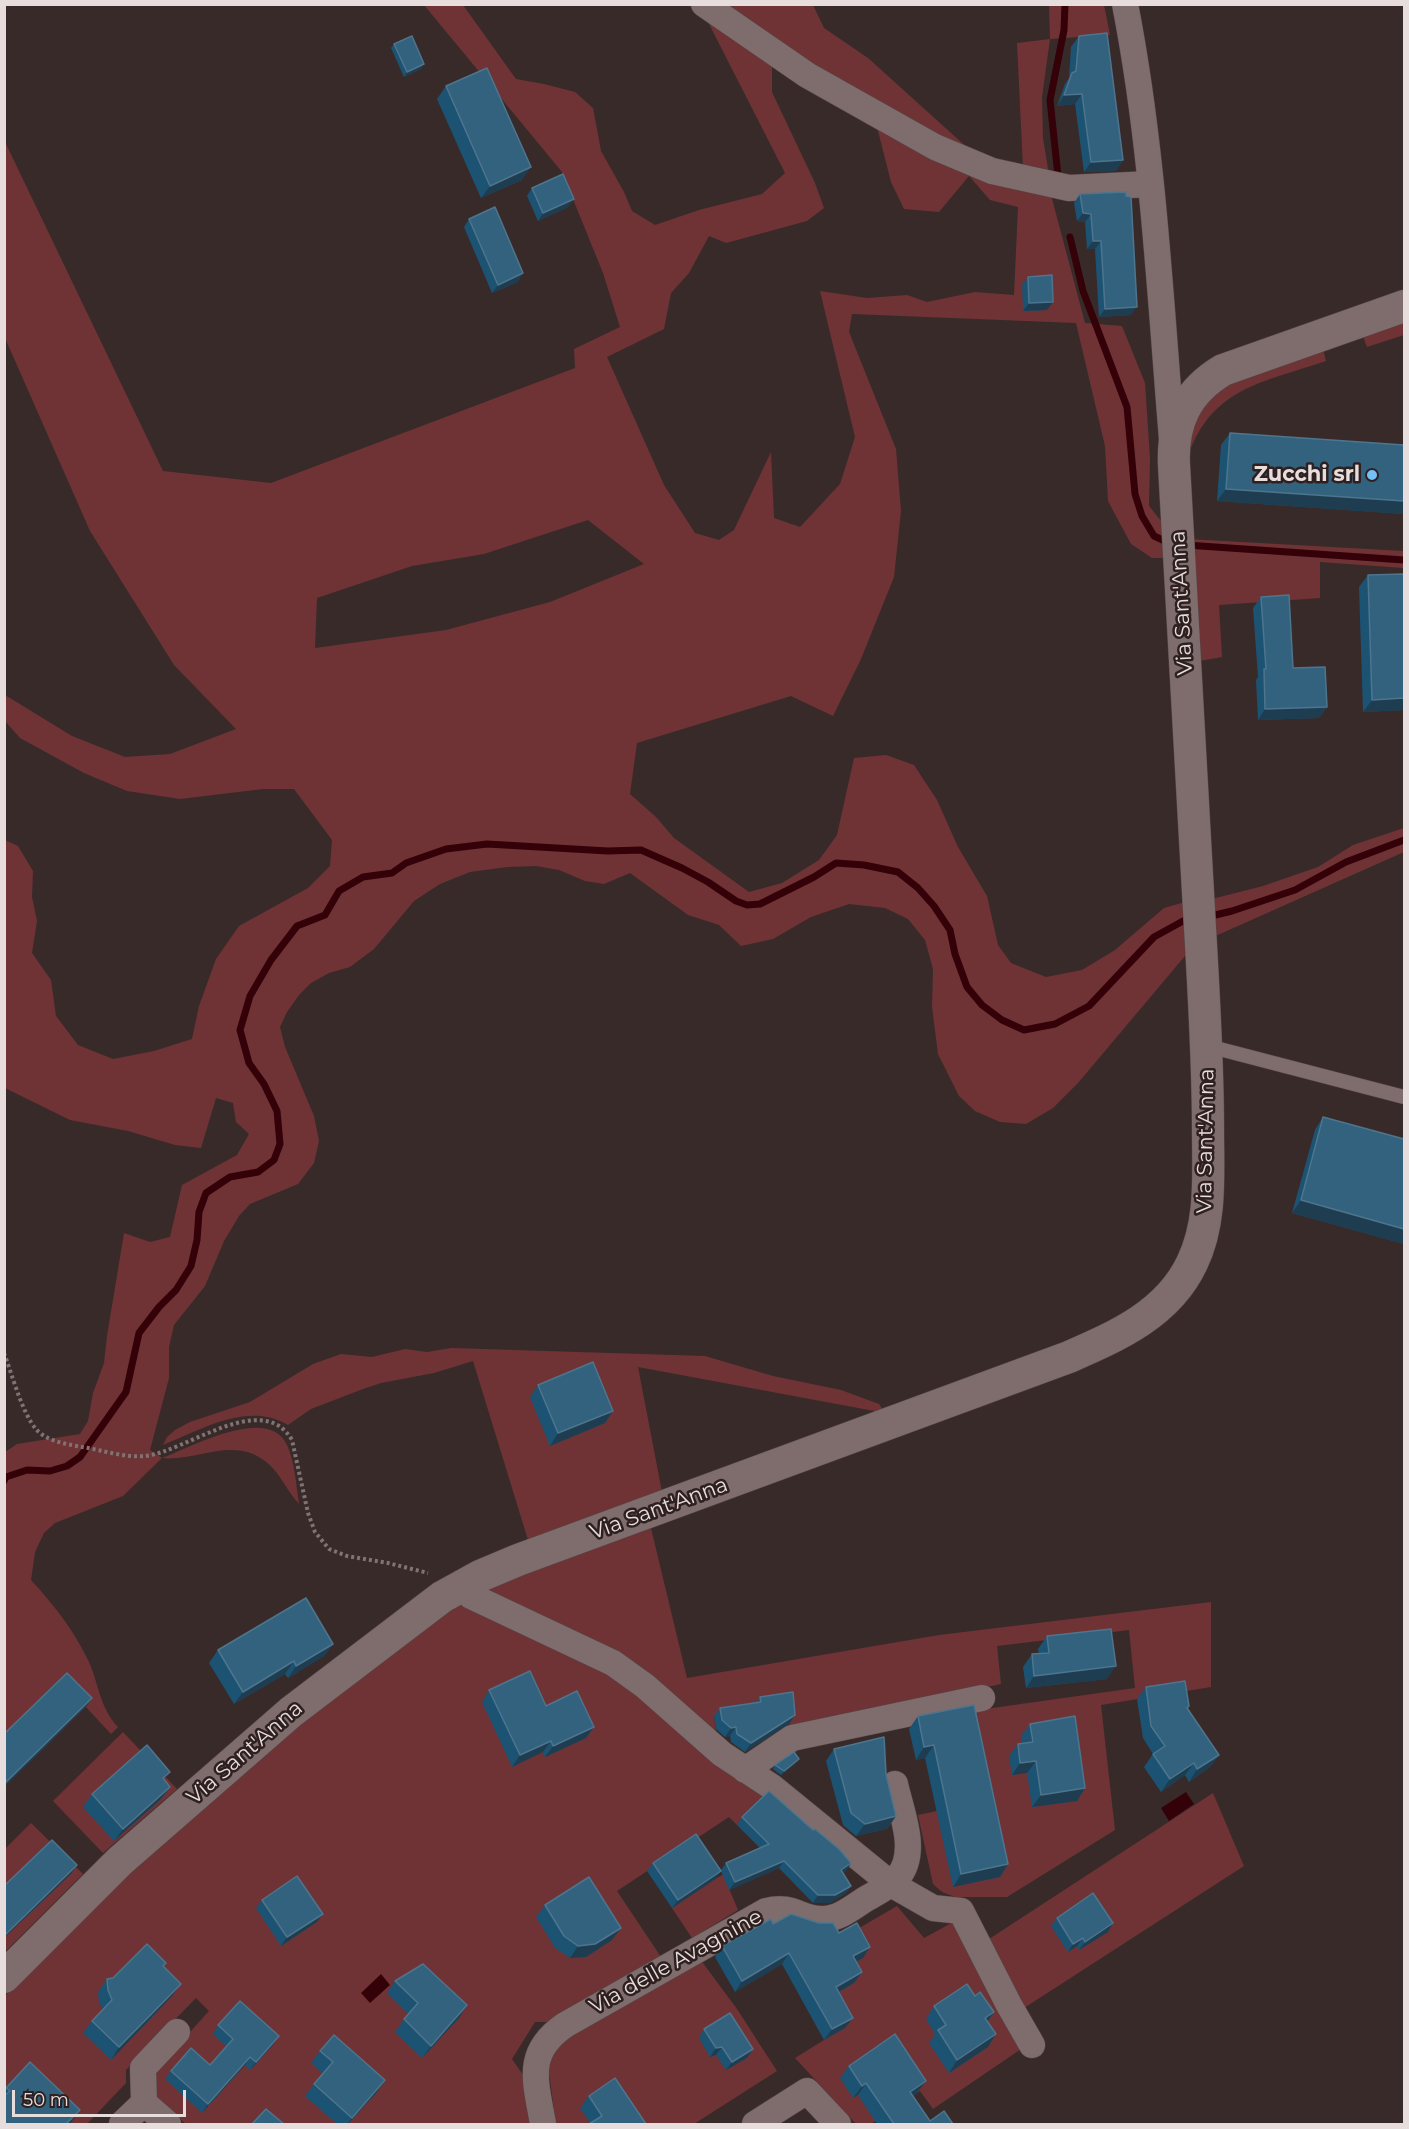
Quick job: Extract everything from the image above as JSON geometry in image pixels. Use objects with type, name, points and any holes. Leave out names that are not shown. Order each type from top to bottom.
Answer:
[{"type":"street","points":[[704,4],[807,75],[935,147],[992,171],[1069,188],[1150,184]]},
{"type":"street","points":[[1125,4],[1133,46],[1150,184],[1173,447]]},
{"type":"street","name":"Via Sant'Anna","points":[[4,1977],[120,1861],[249,1748],[372,1649],[460,1585],[529,1556],[1036,1370],[1108,1340],[1135,1326],[1172,1294],[1192,1263],[1199,1244],[1205,1221],[1208,1186],[1208,1046],[1173,447],[1178,424],[1188,402],[1203,383],[1223,369],[1404,306]]},
{"type":"street","points":[[460,1585],[471,1596],[612,1663],[645,1686],[722,1754],[772,1787],[891,1884],[933,1908],[961,1911],[1032,2045]]},
{"type":"street","points":[[745,1770],[792,1738],[982,1698]]},
{"type":"street","name":"Via delle Avagnine","points":[[543,2124],[536,2080],[536,2063],[544,2043],[565,2025],[765,1911],[785,1908],[811,1918],[828,1919],[841,1914],[891,1884],[900,1876],[906,1864],[908,1843],[895,1784]]},
{"type":"street","points":[[168,2124],[144,2103],[143,2068],[177,2032]]},
{"type":"street","points":[[755,2124],[807,2091],[838,2124]]},
{"type":"street","points":[[122,2124],[144,2103]]},
{"type":"lane","name":"Via Sant'Anna","points":[[1208,1046],[1404,1097]]},
{"type":"path","points":[[4,1353],[33,1427],[51,1439],[72,1445],[147,1456],[243,1422],[257,1420],[271,1422],[283,1429],[292,1440],[308,1513],[315,1532],[328,1549],[347,1556],[427,1573],[460,1585]]},
{"type":"shaded area","points":[[424,5],[463,5],[516,79],[575,92],[593,108],[601,151],[632,211],[655,225],[699,210],[762,194],[785,173],[706,18],[772,65],[772,92],[815,183],[824,208],[807,221],[726,243],[709,236],[689,273],[671,293],[664,329],[607,357],[664,485],[695,533],[719,540],[734,530],[771,452],[774,518],[800,527],[840,484],[855,437],[820,291],[867,298],[907,295],[927,302],[975,292],[1014,295],[1018,207],[990,200],[969,176],[939,212],[904,209],[891,182],[877,127],[1051,195],[1085,323],[1122,326],[1145,383],[1150,458],[1149,506],[1162,522],[1167,558],[1152,558],[1131,544],[1108,501],[1105,446],[1076,323],[852,314],[849,332],[896,449],[901,511],[894,577],[861,659],[833,716],[791,696],[637,743],[630,794],[656,817],[674,838],[749,892],[782,883],[819,860],[837,835],[854,758],[886,755],[914,765],[937,800],[958,847],[987,896],[998,945],[1011,963],[1046,977],[1082,970],[1115,950],[1164,908],[1185,902],[1190,950],[1078,1083],[1053,1108],[1026,1124],[1000,1122],[975,1111],[959,1096],[938,1054],[932,1007],[933,969],[925,940],[908,919],[885,908],[849,904],[811,917],[773,939],[741,946],[719,925],[688,915],[630,873],[604,884],[585,881],[559,870],[536,866],[507,867],[470,872],[440,884],[414,901],[374,949],[350,967],[329,973],[311,983],[287,1012],[280,1027],[285,1047],[314,1116],[319,1141],[314,1163],[298,1184],[250,1204],[239,1216],[224,1241],[205,1286],[174,1325],[169,1347],[169,1378],[150,1450],[162,1458],[123,1496],[55,1523],[44,1533],[35,1552],[31,1580],[76,1638],[92,1669],[107,1711],[118,1727],[111,1734],[86,1707],[5,1786],[5,1452],[17,1444],[80,1434],[88,1421],[93,1393],[104,1363],[124,1233],[150,1242],[170,1237],[182,1185],[237,1155],[249,1134],[236,1122],[233,1103],[216,1098],[201,1148],[175,1145],[128,1131],[70,1120],[5,1088],[5,840],[18,846],[33,871],[32,897],[37,921],[32,953],[51,980],[56,1016],[78,1045],[113,1059],[154,1051],[192,1039],[199,1006],[216,959],[239,926],[308,888],[330,866],[332,840],[294,789],[263,789],[180,799],[127,791],[84,773],[20,738],[5,721],[5,695],[72,736],[125,757],[170,754],[236,729],[174,665],[90,531],[5,338],[5,145],[163,471],[271,483],[575,368],[574,349],[620,327],[603,273],[562,172]],"holes":[[[588,520],[644,564],[550,602],[446,630],[315,648],[317,598],[412,566],[484,554]]]},
{"type":"shaded area","points":[[726,5],[813,5],[824,28],[868,58],[971,151],[839,85]]},
{"type":"shaded area","points":[[1049,5],[1104,5],[1110,35],[1050,39]]},
{"type":"shaded area","points":[[1050,39],[1042,97],[1043,138],[1049,175],[1023,168],[1017,43]]},
{"type":"shaded area","points":[[1404,318],[1404,335],[1367,347],[1361,331]]},
{"type":"shaded area","points":[[1322,345],[1326,361],[1259,383],[1223,403],[1208,418],[1196,437],[1186,462],[1187,442],[1197,412],[1227,383]]},
{"type":"shaded area","points":[[1187,539],[1404,551],[1404,568],[1320,562],[1320,598],[1219,605],[1222,657],[1194,662]]},
{"type":"shaded area","points":[[1404,828],[1404,852],[1211,938],[1208,900],[1263,886],[1318,867],[1353,845]]},
{"type":"shaded area","points":[[451,1348],[705,1356],[773,1376],[841,1390],[879,1404],[885,1413],[638,1367],[662,1492],[528,1540],[473,1361],[434,1373],[381,1383],[363,1389],[311,1409],[288,1425],[273,1418],[241,1417],[225,1420],[163,1445],[167,1437],[175,1430],[190,1422],[250,1402],[313,1364],[341,1354],[372,1357],[405,1349],[427,1352]]},
{"type":"shaded area","points":[[247,1428],[264,1428],[278,1433],[290,1452],[299,1504],[270,1465],[252,1454],[227,1450],[162,1458],[210,1438]]},
{"type":"shaded area","points":[[651,1528],[687,1678],[939,1635],[1211,1602],[1211,1687],[1101,1705],[1115,1830],[1007,1897],[955,1897],[942,1892],[933,1884],[918,1815],[937,1811],[964,1712],[1135,1688],[1129,1630],[997,1646],[1001,1684],[790,1730],[787,1700],[714,1716],[717,1738],[482,1590]]},
{"type":"shaded area","points":[[461,1602],[620,1679],[766,1796],[737,1825],[729,1817],[617,1891],[661,1957],[549,2022],[535,2022],[512,2059],[523,2075],[531,2124],[186,2124],[152,2095],[152,2074],[209,2011],[196,1998],[126,2070],[126,2083],[87,2124],[5,2124],[4,1997],[137,1862],[315,1711]]},
{"type":"shaded area","points":[[123,1732],[177,1789],[103,1853],[53,1801]]},
{"type":"shaded area","points":[[1186,1792],[1194,1804],[1169,1821],[1161,1808]]},
{"type":"shaded area","points":[[1213,1793],[1244,1866],[1021,2010],[986,1941]]},
{"type":"shaded area","points":[[31,1823],[83,1874],[5,1952],[5,1849]]},
{"type":"shaded area","points":[[723,1874],[738,1910],[692,1938],[672,1908]]},
{"type":"shaded area","points":[[897,1906],[924,1938],[957,1920],[1024,2047],[933,2109],[920,2091],[871,2124],[856,2124],[795,2058],[824,2040],[828,1998],[849,1934]]},
{"type":"shaded area","points":[[700,1959],[737,2009],[777,2071],[694,2124],[556,2124],[548,2066],[558,2043]]},
{"type":"shaded area","points":[[381,1974],[390,1985],[370,2003],[361,1993]]},
{"type":"building","points":[[1107,33],[1123,160],[1091,162],[1082,94],[1064,95],[1072,73],[1076,71],[1079,36]]},
{"type":"building","points":[[412,36],[424,64],[407,72],[394,44]]},
{"type":"building","points":[[487,68],[531,167],[490,186],[446,86]]},
{"type":"building","points":[[563,174],[574,199],[543,213],[532,188]]},
{"type":"building","points":[[1126,192],[1126,196],[1131,197],[1137,307],[1105,309],[1101,241],[1093,241],[1091,214],[1083,213],[1080,194]]},
{"type":"building","points":[[495,207],[523,273],[498,285],[469,219]]},
{"type":"building","points":[[1052,275],[1053,302],[1029,303],[1028,277]]},
{"type":"building","points":[[1230,433],[1404,445],[1404,501],[1226,489]]},
{"type":"building","points":[[1404,574],[1404,698],[1372,700],[1368,575]]},
{"type":"building","points":[[1289,595],[1293,668],[1325,667],[1327,707],[1265,709],[1264,669],[1266,669],[1261,597]]},
{"type":"building","points":[[1323,1117],[1404,1139],[1404,1229],[1301,1200]]},
{"type":"building","points":[[593,1362],[613,1411],[558,1433],[538,1385]]},
{"type":"building","points":[[306,1598],[333,1644],[296,1666],[294,1661],[243,1692],[218,1650]]},
{"type":"building","points":[[1111,1629],[1116,1666],[1034,1676],[1032,1654],[1049,1653],[1047,1636]]},
{"type":"building","points":[[530,1671],[546,1706],[577,1691],[594,1727],[553,1746],[551,1741],[520,1755],[489,1690]]},
{"type":"building","points":[[67,1673],[92,1698],[4,1784],[4,1734]]},
{"type":"building","points":[[1185,1681],[1189,1706],[1187,1708],[1219,1755],[1197,1769],[1194,1763],[1170,1779],[1153,1754],[1165,1746],[1151,1726],[1146,1687]]},
{"type":"building","points":[[793,1692],[795,1715],[751,1743],[737,1734],[736,1727],[731,1728],[722,1720],[720,1708],[761,1702],[760,1697]]},
{"type":"building","points":[[974,1705],[1008,1864],[961,1874],[934,1745],[924,1747],[918,1716]]},
{"type":"building","points":[[1075,1716],[1085,1788],[1041,1795],[1036,1761],[1020,1763],[1018,1744],[1033,1742],[1030,1724]]},
{"type":"building","points":[[884,1737],[886,1774],[896,1816],[865,1824],[851,1813],[834,1749]]},
{"type":"building","points":[[147,1745],[170,1772],[163,1778],[170,1787],[123,1829],[92,1794]]},
{"type":"building","points":[[794,1752],[799,1759],[784,1771],[775,1765]]},
{"type":"building","points":[[769,1791],[813,1830],[815,1829],[839,1849],[851,1863],[841,1870],[851,1886],[835,1895],[818,1895],[784,1861],[735,1882],[726,1863],[769,1844],[742,1817]]},
{"type":"building","points":[[696,1834],[721,1871],[678,1900],[653,1863]]},
{"type":"building","points":[[52,1840],[77,1865],[4,1936],[4,1886]]},
{"type":"building","points":[[297,1876],[323,1914],[287,1937],[262,1900]]},
{"type":"building","points":[[589,1877],[621,1928],[595,1944],[578,1946],[564,1936],[545,1905]]},
{"type":"building","points":[[1093,1893],[1113,1923],[1085,1942],[1083,1938],[1073,1944],[1057,1918]]},
{"type":"building","points":[[791,1914],[819,1923],[833,1923],[839,1933],[857,1923],[870,1947],[853,1956],[862,1972],[836,1987],[853,2018],[832,2029],[789,1953],[742,1981],[722,1946],[771,1919],[773,1924]]},
{"type":"building","points":[[147,1944],[166,1963],[163,1966],[181,1984],[119,2047],[92,2021],[112,2000],[107,1979],[113,1978]]},
{"type":"building","points":[[423,1964],[467,2005],[431,2046],[404,2019],[418,2003],[395,1981]]},
{"type":"building","points":[[967,1984],[975,1996],[980,1992],[994,2012],[985,2018],[996,2034],[957,2060],[938,2030],[946,2025],[934,2006]]},
{"type":"building","points":[[240,2001],[279,2036],[256,2062],[250,2057],[208,2104],[171,2071],[191,2048],[210,2065],[233,2039],[218,2025]]},
{"type":"building","points":[[730,2013],[753,2049],[732,2062],[722,2047],[716,2048],[704,2029]]},
{"type":"building","points":[[895,2034],[926,2081],[910,2092],[930,2121],[944,2111],[953,2124],[894,2124],[866,2083],[862,2086],[849,2066]]},
{"type":"building","points":[[334,2035],[385,2080],[352,2118],[314,2084],[333,2062],[320,2051]]},
{"type":"building","points":[[30,2062],[80,2110],[66,2124],[4,2124],[4,2096],[10,2091],[6,2088]]},
{"type":"building","points":[[615,2078],[646,2124],[589,2124],[602,2116],[589,2096]]},
{"type":"building","points":[[266,2109],[284,2124],[252,2124]]},
{"type":"waterway","points":[[1058,176],[1050,100],[1064,30],[1065,4]]},
{"type":"waterway","points":[[1070,237],[1083,291],[1127,407],[1135,494],[1142,516],[1154,536],[1169,543]]},
{"type":"waterway","points":[[1186,545],[1404,560]]},
{"type":"waterway","points":[[1207,917],[1295,890],[1346,862],[1404,840]]},
{"type":"waterway","points":[[4,1481],[6,1477],[27,1470],[50,1471],[67,1466],[80,1457],[126,1392],[139,1333],[176,1290],[191,1266],[197,1240],[199,1212],[206,1193],[230,1177],[258,1172],[274,1160],[280,1144],[277,1111],[264,1084],[249,1063],[240,1030],[250,996],[271,960],[297,926],[325,915],[339,891],[363,877],[392,873],[406,863],[446,849],[487,844],[608,851],[641,850],[682,868],[736,901],[747,905],[760,904],[814,877],[836,863],[864,865],[898,872],[918,888],[934,906],[950,930],[955,954],[967,987],[982,1005],[1002,1020],[1024,1030],[1055,1024],[1089,1006],[1154,937],[1183,921],[1193,919]]},
{"type":"place","name":"Zucchi srl","points":[[1372,475]]}]
